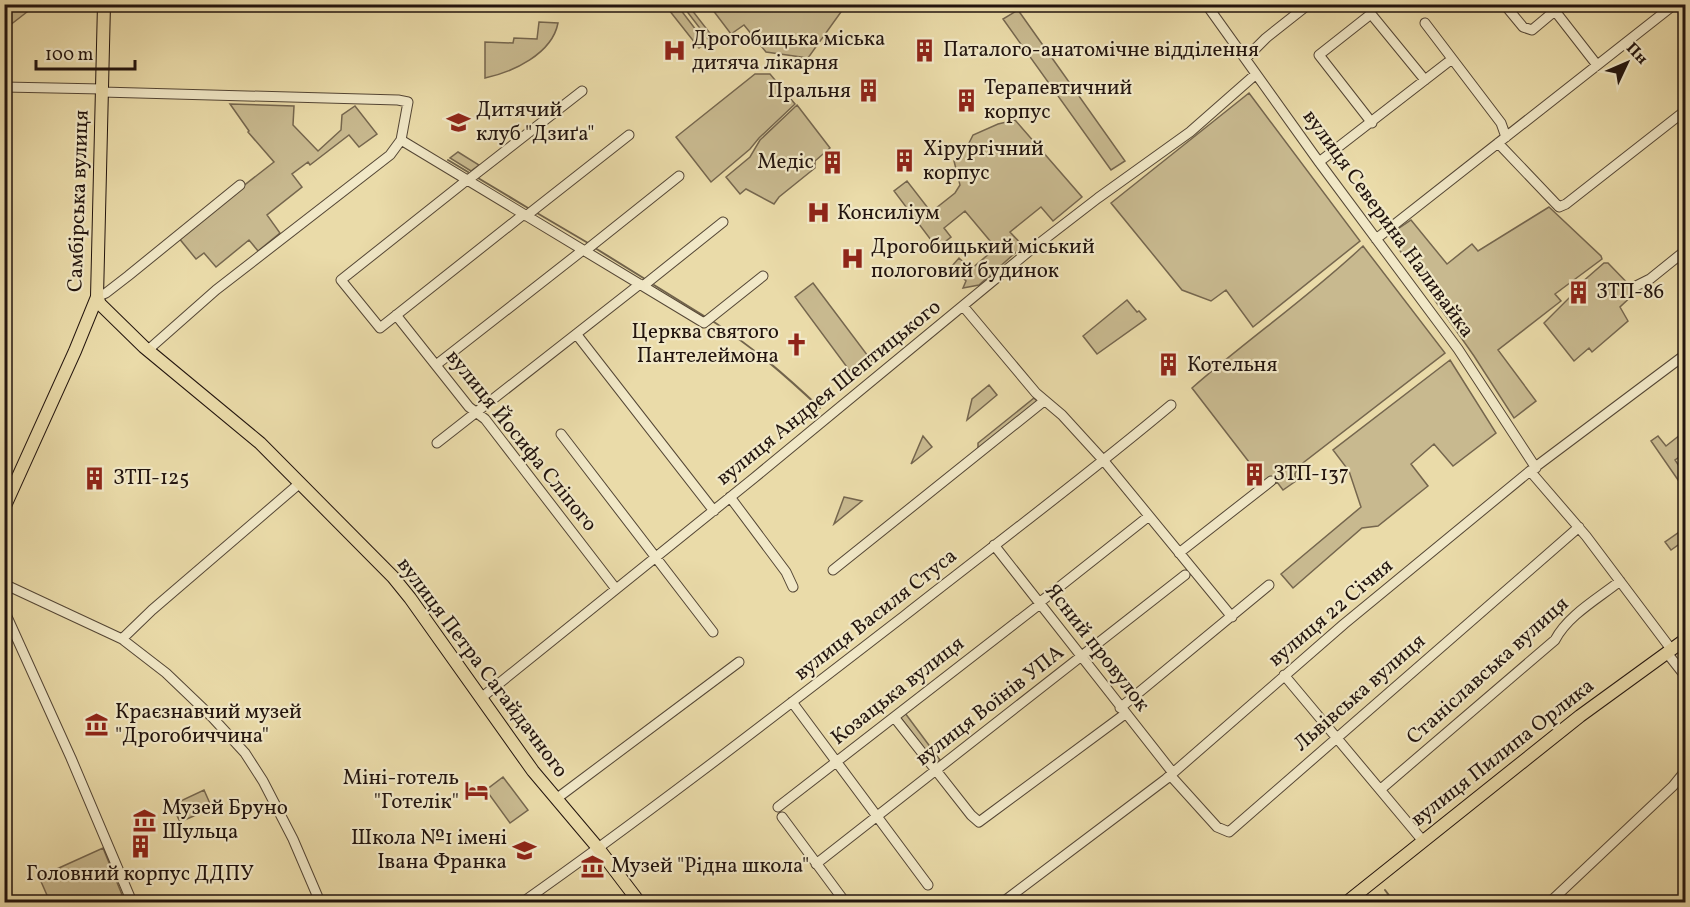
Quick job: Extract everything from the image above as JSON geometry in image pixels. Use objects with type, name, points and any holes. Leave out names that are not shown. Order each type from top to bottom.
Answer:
[{"type":"main road","name":"Самбірська вулиця","points":[[4,508],[97,297],[104,4]]},
{"type":"main road","name":"вулиця Петра Сагайдачного","points":[[97,297],[100,304],[148,350],[260,443],[393,577],[556,799],[598,848],[639,903]]},
{"type":"main road","name":"вулиця Пилипа Орлика","points":[[1347,903],[1580,716],[1686,639]]},
{"type":"street","name":"вулиця Северина Наливайка","points":[[1206,4],[1319,162],[1474,371],[1533,470],[1620,581],[1686,677]]},
{"type":"street","points":[[1246,58],[1266,38],[1310,4]]},
{"type":"street","points":[[1504,4],[1519,23],[1528,30],[1532,30],[1559,8],[1596,65]]},
{"type":"street","points":[[1376,239],[1675,4]]},
{"type":"street","points":[[1372,123],[1319,55],[1371,14],[1425,80]]},
{"type":"street","points":[[1425,23],[1501,123],[1502,140],[1559,207],[1566,204],[1686,110]]},
{"type":"street","points":[[1319,162],[1452,59]]},
{"type":"street","name":"вулиця Андрея Шептицького","points":[[481,698],[714,511],[1031,250],[1098,198],[1190,132],[1256,74]]},
{"type":"street","points":[[4,87],[102,90]]},
{"type":"street","name":"Самбірська вулиця","points":[[102,90],[398,100],[408,102],[401,140]]},
{"type":"street","points":[[582,91],[341,280],[380,328],[629,135]]},
{"type":"street","points":[[148,350],[216,290],[390,155],[401,140],[704,322],[762,276]]},
{"type":"street","points":[[436,365],[679,176]]},
{"type":"street","points":[[97,297],[128,276],[240,185]]},
{"type":"street","points":[[437,443],[723,222]]},
{"type":"street","points":[[1636,286],[1650,279],[1686,250]]},
{"type":"street","points":[[963,306],[1044,401],[1062,415],[1104,461],[1232,617]]},
{"type":"street","name":"вулиця Йосифа Сліпого","points":[[396,315],[469,406],[485,419],[616,590]]},
{"type":"street","points":[[577,335],[714,511]]},
{"type":"street","name":"вулиця 22 Січня","points":[[1003,903],[1172,774],[1284,675],[1533,470],[1686,354]]},
{"type":"street","points":[[832,570],[1044,401]]},
{"type":"street","name":"вулиця Василя Стуса","points":[[523,903],[792,702],[1104,461],[1171,405]]},
{"type":"street","points":[[561,434],[713,632]]},
{"type":"street","points":[[1179,553],[1271,481]]},
{"type":"street","points":[[122,639],[146,614],[300,483]]},
{"type":"street","points":[[730,497],[786,572],[793,586]]},
{"type":"street","name":"Козацька вулиця","points":[[778,807],[1149,516]]},
{"type":"street","name":"Львівська вулиця","points":[[1172,774],[1217,827],[1229,832],[1579,527]]},
{"type":"street","name":"Ясний провулок","points":[[994,545],[1172,774]]},
{"type":"street","name":"вулиця Воїнів УПА","points":[[816,864],[1185,574]]},
{"type":"street","name":"Станіславська вулиця","points":[[1381,789],[1555,640],[1570,620],[1620,581]]},
{"type":"street","points":[[4,584],[122,639],[186,692],[245,753],[293,839],[320,903]]},
{"type":"street","points":[[894,717],[971,815],[979,822],[1123,711],[1269,585]]},
{"type":"street","points":[[4,610],[71,758],[132,903]]},
{"type":"street","points":[[556,799],[739,662]]},
{"type":"street","points":[[1284,675],[1423,841]]},
{"type":"street","points":[[792,702],[928,885]]},
{"type":"street","points":[[1550,903],[1686,770]]},
{"type":"street","points":[[782,817],[845,903]]},
{"type":"shaded area","points":[[5,4],[36,4],[36,5],[5,29]]},
{"type":"shaded area","points":[[665,5],[677,5],[706,43],[699,48]]},
{"type":"shaded area","points":[[682,5],[688,5],[716,41],[712,44]]},
{"type":"shaded area","points":[[709,5],[846,5],[808,58],[766,52],[744,25],[731,34]]},
{"type":"shaded area","points":[[1018,10],[1125,161],[1111,170],[1003,19]]},
{"type":"shaded area","points":[[539,22],[558,23],[548,44],[530,60],[519,66],[485,78],[485,42],[513,43],[514,38],[537,39]]},
{"type":"shaded area","points":[[755,74],[770,74],[795,104],[750,149],[711,182],[676,137]]},
{"type":"shaded area","points":[[1249,93],[1360,241],[1253,327],[1226,290],[1211,301],[1182,290],[1111,203]]},
{"type":"shaded area","points":[[230,104],[294,106],[293,125],[318,151],[341,130],[342,115],[355,106],[377,134],[359,147],[349,135],[310,165],[308,162],[292,174],[302,187],[267,215],[280,233],[258,251],[249,240],[216,267],[204,253],[196,259],[178,237],[274,162],[248,132]]},
{"type":"shaded area","points":[[797,105],[830,148],[815,161],[815,168],[779,197],[774,204],[746,189],[740,194],[726,177],[750,157],[760,140]]},
{"type":"shaded area","points":[[1015,120],[1082,197],[1053,221],[1041,207],[1010,232],[1023,246],[979,285],[963,288],[966,281],[952,266],[959,258],[971,269],[996,248],[965,211],[944,228],[951,237],[937,248],[894,191],[907,181],[931,212],[955,193],[960,185],[954,161],[968,145],[973,135],[998,124]]},
{"type":"shaded area","points":[[458,152],[479,165],[471,171],[450,158]]},
{"type":"shaded area","points":[[1549,207],[1602,259],[1555,294],[1561,301],[1498,350],[1536,401],[1514,418],[1474,356],[1389,235],[1411,220],[1447,264],[1472,244],[1478,251]]},
{"type":"shaded area","points":[[1363,246],[1445,353],[1299,466],[1295,474],[1296,481],[1283,490],[1277,482],[1269,488],[1192,388]]},
{"type":"shaded area","points":[[1604,263],[1608,263],[1636,292],[1620,307],[1628,321],[1592,352],[1589,348],[1574,361],[1544,323],[1570,297],[1574,302],[1587,290],[1581,283]]},
{"type":"shaded area","points":[[813,283],[874,364],[855,378],[795,297]]},
{"type":"shaded area","points":[[1127,300],[1146,319],[1097,354],[1083,336]]},
{"type":"shaded area","points":[[1450,360],[1496,433],[1453,466],[1434,444],[1411,464],[1428,486],[1378,526],[1362,528],[1293,588],[1281,574],[1361,507],[1349,471],[1333,450]]},
{"type":"shaded area","points":[[989,385],[997,395],[967,420],[972,399]]},
{"type":"shaded area","points":[[1034,398],[1038,402],[978,450],[978,443]]},
{"type":"shaded area","points":[[1685,431],[1685,453],[1675,460],[1685,475],[1685,490],[1651,441],[1658,436],[1666,446]]},
{"type":"shaded area","points":[[923,436],[932,447],[911,464]]},
{"type":"shaded area","points":[[844,497],[862,501],[834,524]]},
{"type":"shaded area","points":[[1685,528],[1685,540],[1671,550],[1665,542]]},
{"type":"shaded area","points":[[905,713],[940,760],[936,764],[900,717]]},
{"type":"shaded area","points":[[503,777],[528,810],[510,823],[486,790]]},
{"type":"shaded area","points":[[204,790],[212,808],[180,822],[172,805]]},
{"type":"shaded area","points":[[103,848],[125,902],[50,902],[39,877]]},
{"type":"waterway","points":[[448,160],[468,172]]},
{"type":"waterway","points":[[478,178],[528,208]]},
{"type":"waterway","points":[[537,213],[588,243]]},
{"type":"waterway","points":[[595,248],[645,279]]},
{"type":"waterway","points":[[654,285],[704,316]]},
{"type":"waterway","points":[[714,322],[769,362],[820,408]]},
{"type":"waterway","points":[[1385,890],[1394,902]]},
{"type":"place","name":"Паталого-анатомічне відділення","points":[[925,50]]},
{"type":"place","name":"Дрогобицька міська дитяча лікарня","points":[[674,51]]},
{"type":"place","name":"Пральня","points":[[869,91]]},
{"type":"place","name":"Терапевтичний корпус","points":[[966,100]]},
{"type":"place","name":"Дитячий клуб \"Дзиґа\"","points":[[458,122]]},
{"type":"place","name":"Хірургічний корпус","points":[[905,161]]},
{"type":"place","name":"Медіс","points":[[832,162]]},
{"type":"place","name":"Консиліум","points":[[819,213]]},
{"type":"place","name":"Дрогобицький міський пологовий будинок","points":[[853,259]]},
{"type":"place","name":"ЗТП-86","points":[[1578,292]]},
{"type":"place","name":"Церква святого Пантелеймона","points":[[797,344]]},
{"type":"place","name":"Котельня","points":[[1169,365]]},
{"type":"place","name":"ЗТП-137","points":[[1255,474]]},
{"type":"place","name":"ЗТП-125","points":[[95,478]]},
{"type":"place","name":"Краєзнавчий музей \"Дрогобиччина\"","points":[[97,724]]},
{"type":"place","name":"Міні-готель \"Готелік\"","points":[[477,790]]},
{"type":"place","name":"Музей Бруно Шульца","points":[[144,820]]},
{"type":"place","name":"Головний корпус ДДПУ","points":[[140,846]]},
{"type":"place","name":"Школа №1 імені Івана Франка","points":[[525,850]]},
{"type":"place","name":"Музей \"Рідна школа\"","points":[[593,866]]}]
